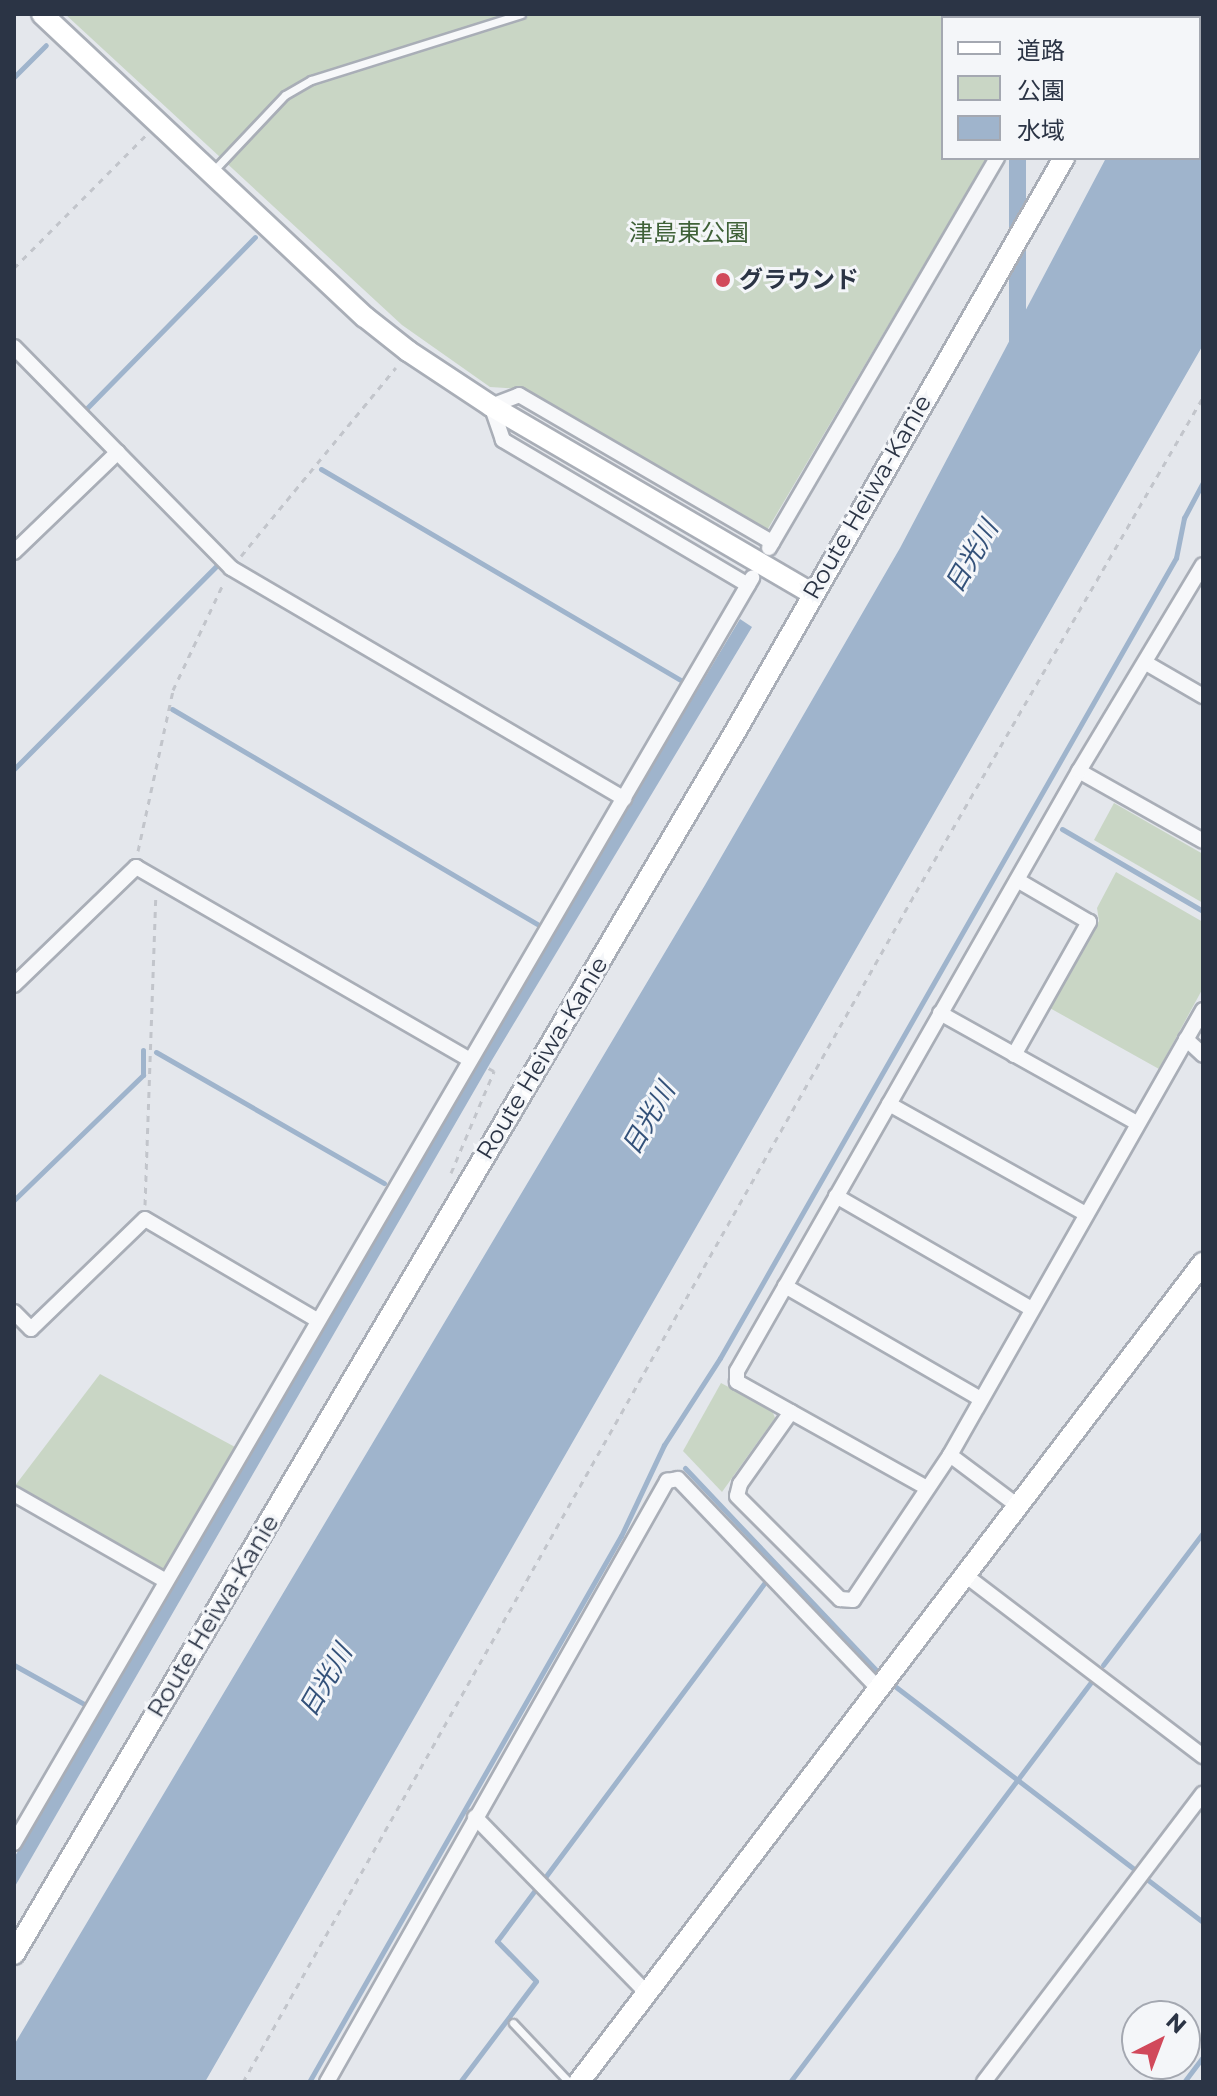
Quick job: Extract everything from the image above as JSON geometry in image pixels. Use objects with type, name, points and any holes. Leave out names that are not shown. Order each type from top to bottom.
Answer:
[{"type":"main road","points":[[42,14],[157,124],[408,351],[491,406],[811,593]]},
{"type":"main road","name":"Route Heiwa-Kanie","points":[[14,1954],[735,732],[811,593],[1063,160]]},
{"type":"main road","points":[[579,2082],[1203,1263]]},
{"type":"street","points":[[14,1843],[468,1059],[750,581],[503,440],[491,406],[519,395],[771,545],[996,160]]},
{"type":"street","points":[[14,347],[231,568],[624,799]]},
{"type":"street","points":[[14,552],[118,452]]},
{"type":"street","points":[[927,1488],[737,1382],[737,1371],[1079,771],[1203,565]]},
{"type":"street","points":[[1146,663],[1203,696]]},
{"type":"street","points":[[1079,771],[1203,841]]},
{"type":"street","points":[[14,985],[136,867],[468,1059]]},
{"type":"street","points":[[1014,1055],[1089,922],[1017,880]]},
{"type":"street","points":[[791,1412],[740,1484],[737,1496],[840,1599],[853,1600],[950,1455],[1203,1010]]},
{"type":"street","points":[[940,1013],[1137,1123]]},
{"type":"street","points":[[1186,1039],[1203,1055]]},
{"type":"street","points":[[889,1104],[1086,1214]]},
{"type":"street","points":[[836,1196],[1032,1309]]},
{"type":"street","points":[[14,1312],[31,1329],[145,1219],[317,1320]]},
{"type":"street","points":[[785,1286],[981,1399]]},
{"type":"street","points":[[950,1455],[1018,1506]]},
{"type":"street","points":[[327,2082],[667,1481],[678,1479],[879,1689]]},
{"type":"street","points":[[14,1494],[166,1581]]},
{"type":"street","points":[[965,1575],[1203,1756]]},
{"type":"street","points":[[984,2082],[1203,1794]]},
{"type":"street","points":[[475,1817],[646,1992]]},
{"type":"lane","points":[[211,173],[285,95],[311,80],[515,15]]},
{"type":"lane","points":[[513,2023],[569,2082]]},
{"type":"path","points":[[14,268],[157,124]]},
{"type":"path","points":[[136,867],[173,690],[231,568],[408,351]]},
{"type":"path","points":[[243,2082],[916,892],[1203,397]]},
{"type":"path","points":[[145,1219],[156,877]]},
{"type":"path","points":[[447,1186],[494,1071]]},
{"type":"green space","name":"グラウンド","points":[[65,14],[1071,14],[941,16],[941,160],[986,160],[766,532],[523,389],[490,387],[402,325]]},
{"type":"green space","points":[[1114,803],[1203,854],[1203,903],[1094,840]]},
{"type":"green space","points":[[1116,872],[1203,922],[1203,988],[1159,1069],[1048,1007],[1099,921],[1097,908]]},
{"type":"green space","points":[[100,1374],[235,1447],[165,1568],[155,1569],[14,1487]]},
{"type":"green space","points":[[721,1383],[772,1410],[775,1418],[722,1492],[683,1451]]},
{"type":"water","name":"日光川","points":[[1203,14],[1203,345],[205,2082],[14,2082],[14,2045],[705,885],[900,548],[1105,160],[1201,160],[1201,16],[1190,16]]},
{"type":"water","points":[[1009,160],[1026,160],[1026,574],[1009,574]]},
{"type":"water","points":[[740,619],[752,627],[492,1060],[14,1888],[14,1858],[463,1081]]},
{"type":"waterway","points":[[14,77],[46,45]]},
{"type":"waterway","points":[[86,409],[255,237]]},
{"type":"waterway","points":[[321,469],[684,682]]},
{"type":"waterway","points":[[309,2082],[621,1536],[664,1445],[720,1358],[1176,558],[1184,518],[1203,483]]},
{"type":"waterway","points":[[14,769],[219,563]]},
{"type":"waterway","points":[[172,709],[537,924]]},
{"type":"waterway","points":[[1062,829],[1203,911]]},
{"type":"waterway","points":[[14,1200],[143,1075],[143,1050]]},
{"type":"waterway","points":[[156,1052],[384,1183]]},
{"type":"waterway","points":[[685,1468],[876,1670]]},
{"type":"waterway","points":[[1103,1665],[1203,1533]]},
{"type":"waterway","points":[[546,1876],[765,1582]]},
{"type":"waterway","points":[[14,1665],[86,1705]]},
{"type":"waterway","points":[[790,2082],[1091,1682]]},
{"type":"waterway","points":[[896,1687],[1134,1869]]},
{"type":"waterway","points":[[1148,1880],[1203,1922]]},
{"type":"waterway","points":[[460,2082],[536,1981],[497,1941],[535,1890]]},
{"type":"waterway","points":[[1184,2082],[1203,2057]]},
{"type":"place","name":"グラウンド","points":[[723,280]]},
{"type":"park label","name":"津島東公園","points":[[689,233]]}]
